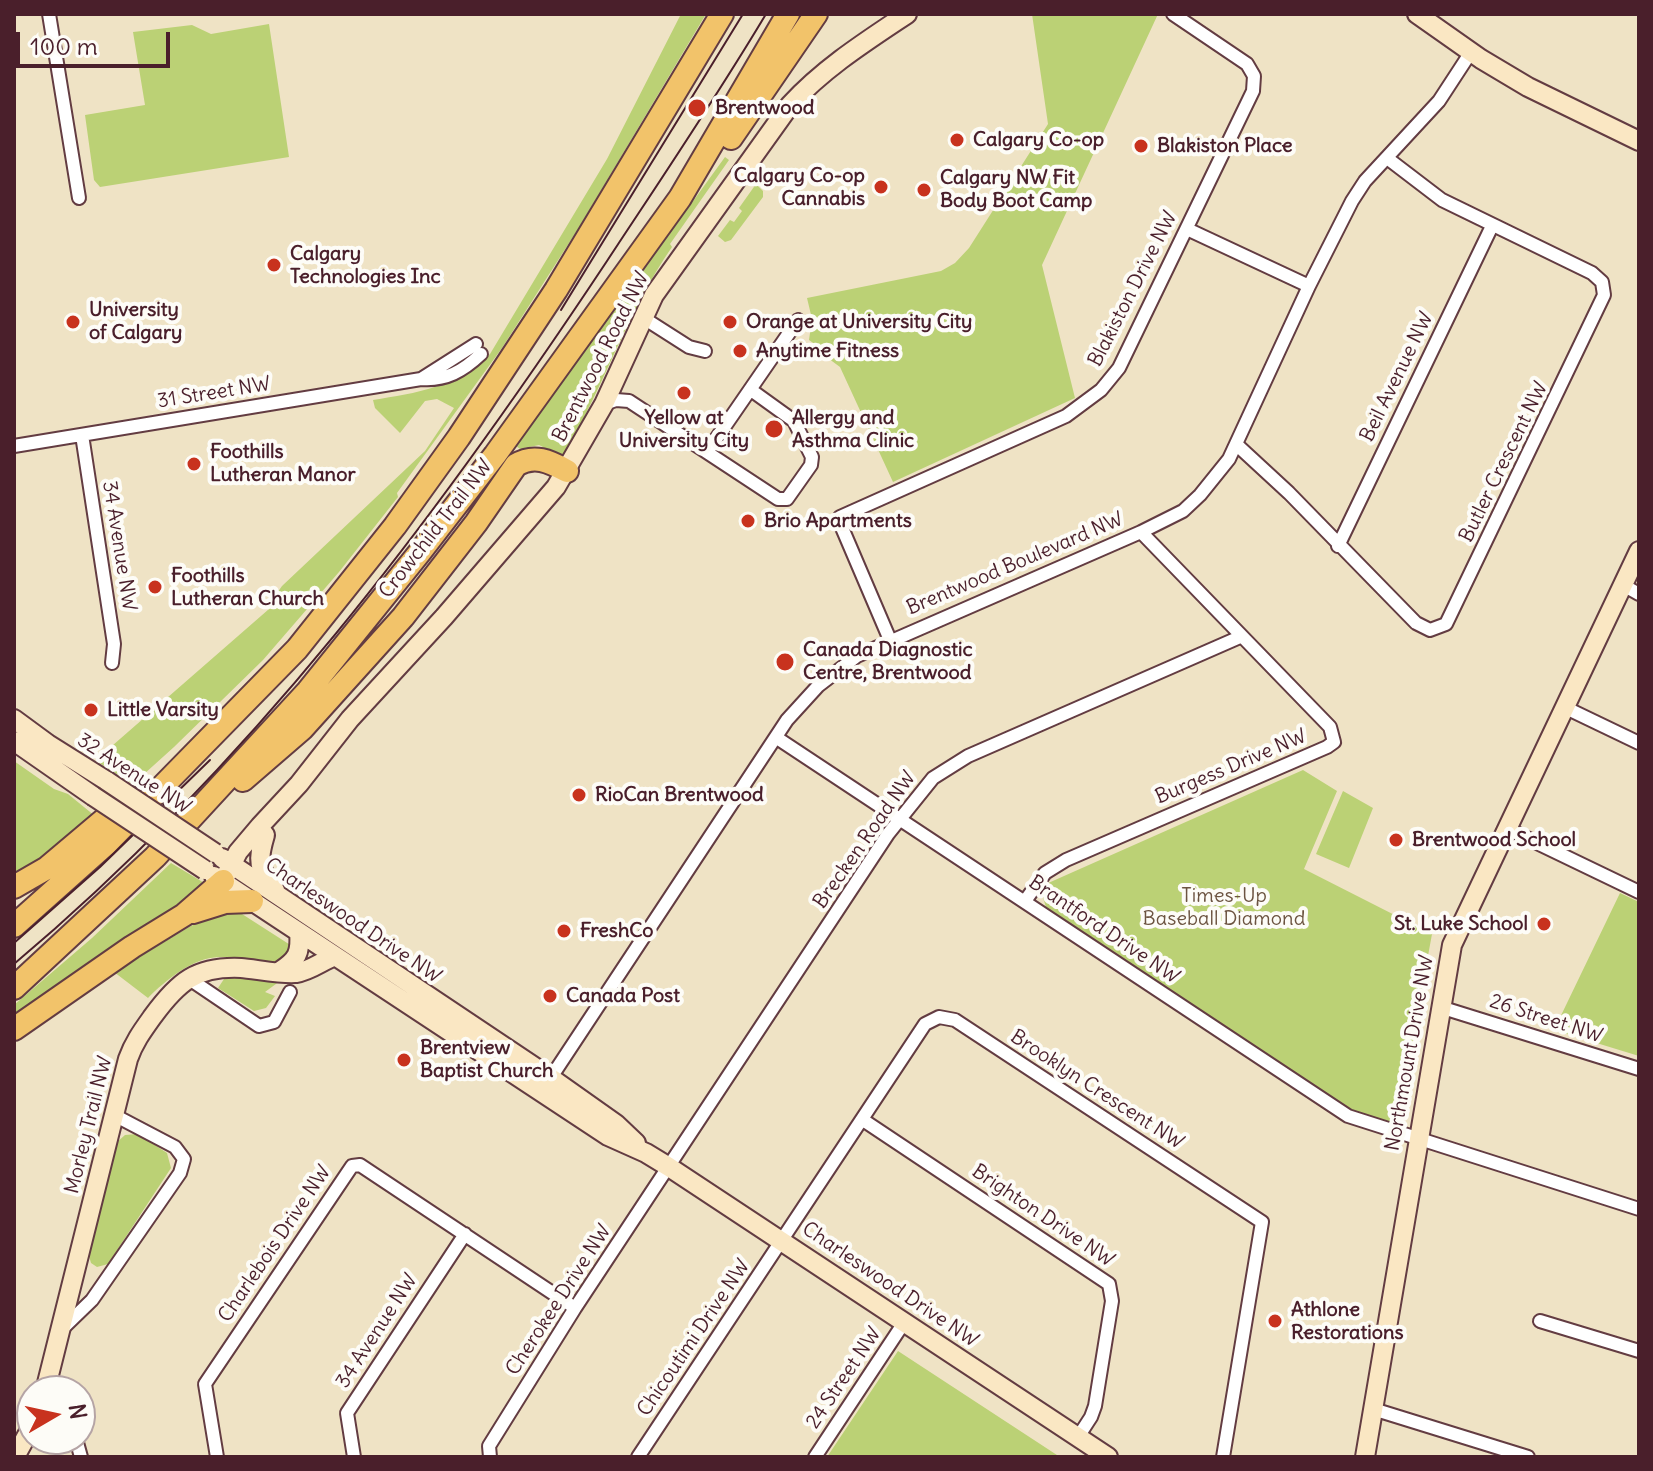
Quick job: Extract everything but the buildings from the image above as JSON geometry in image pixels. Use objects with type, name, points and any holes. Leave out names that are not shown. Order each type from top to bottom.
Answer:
[{"type":"highway","name":"Crowchild Trail NW","points":[[14,926],[106,844],[307,637],[395,526],[459,437],[556,290],[722,14]]},
{"type":"highway","name":"Crowchild Trail NW","points":[[14,988],[155,857],[308,691],[420,552],[495,455],[680,198],[788,14]]},
{"type":"highway","points":[[680,198],[718,156],[816,14]]},
{"type":"highway","points":[[155,857],[302,729],[403,617],[476,523],[516,465],[525,459],[537,458],[567,471]]},
{"type":"highway","points":[[14,887],[47,868],[173,763],[202,746]]},
{"type":"highway","points":[[184,915],[222,868]]},
{"type":"highway","points":[[14,1029],[184,915],[225,902],[252,901]]},
{"type":"street","points":[[49,14],[79,198]]},
{"type":"street","name":"Brentwood Road NW","points":[[222,868],[280,805],[350,719],[504,548],[567,471],[604,404],[642,317],[684,250],[790,105],[807,86],[847,54],[907,14]]},
{"type":"street","name":"Blakiston Drive NW","points":[[890,640],[840,517],[1066,416],[1089,401],[1111,379],[1187,229],[1255,84],[1247,64],[1173,14]]},
{"type":"street","points":[[1417,14],[1528,87],[1639,141]]},
{"type":"street","name":"Brentwood Boulevard NW","points":[[546,1085],[801,703],[834,671],[890,640],[1141,532],[1183,511],[1200,495],[1237,445],[1309,286],[1352,201],[1365,181],[1439,101],[1471,52]]},
{"type":"street","name":"Butler Crescent NW","points":[[1237,445],[1423,628],[1441,628],[1452,618],[1604,295],[1602,282],[1592,273],[1442,200],[1387,158]]},
{"type":"street","name":"Beil Avenue NW","points":[[1338,546],[1492,226]]},
{"type":"street","points":[[1187,229],[1309,286]]},
{"type":"street","points":[[642,317],[689,347],[705,351]]},
{"type":"street","points":[[707,452],[798,320]]},
{"type":"street","name":"31 Street NW","points":[[14,446],[421,379],[479,349]]},
{"type":"street","points":[[604,404],[616,400],[629,401],[778,499],[791,496],[811,465],[812,457],[794,421],[751,390]]},
{"type":"street","name":"34 Avenue NW","points":[[82,435],[114,644],[112,663]]},
{"type":"street","name":"Burgess Drive NW","points":[[1025,901],[1045,873],[1066,860],[1334,742],[1330,727],[1141,532]]},
{"type":"street","name":"Northmount Drive NW","points":[[1365,1457],[1447,966],[1455,937],[1564,707],[1631,590],[1639,551]]},
{"type":"street","name":"Brecken Road NW","points":[[669,1167],[899,820],[933,778],[959,760],[1240,637]]},
{"type":"street","points":[[1564,707],[1639,743]]},
{"type":"street","name":"32 Avenue NW","points":[[14,719],[107,781],[222,868]]},
{"type":"street","name":"Brantford Drive NW","points":[[777,738],[1348,1116],[1639,1209]]},
{"type":"street","name":"32 Avenue NW","points":[[14,741],[93,796],[222,868]]},
{"type":"street","name":"Brentwood Road NW","points":[[222,868],[265,835],[280,805]]},
{"type":"street","points":[[1506,828],[1639,892]]},
{"type":"street","points":[[265,835],[258,858],[260,866],[282,898]]},
{"type":"street","name":"Charleswood Drive NW","points":[[222,868],[282,898],[546,1085]]},
{"type":"street","name":"Charleswood Drive NW","points":[[222,868],[252,901],[335,956],[546,1085],[616,1124],[646,1153],[1108,1457]]},
{"type":"street","points":[[280,971],[298,957],[301,947],[299,932]]},
{"type":"street","points":[[188,978],[208,971],[238,968],[280,971],[291,975],[335,956]]},
{"type":"street","points":[[188,978],[259,1026],[274,1022],[290,992]]},
{"type":"street","name":"Morley Trail NW","points":[[49,1375],[128,1059],[135,1041],[172,990],[188,978]]},
{"type":"street","name":"26 Street NW","points":[[1440,1007],[1639,1069]]},
{"type":"street","name":"Brooklyn Crescent NW","points":[[782,1240],[925,1024],[939,1017],[950,1018],[1262,1222],[1223,1457]]},
{"type":"street","points":[[61,1330],[92,1300],[120,1262],[180,1173],[184,1159],[175,1147],[114,1115]]},
{"type":"street","name":"Brighton Drive NW","points":[[863,1120],[1109,1284],[1112,1301],[1095,1406],[1078,1437]]},
{"type":"street","name":"Charlebois Drive NW","points":[[217,1457],[205,1384],[352,1166],[360,1165],[575,1308]]},
{"type":"street","name":"Cherokee Drive NW","points":[[490,1457],[489,1446],[575,1308],[669,1167]]},
{"type":"street","name":"34 Avenue NW","points":[[354,1457],[347,1413],[465,1234]]},
{"type":"street","name":"Chicoutimi Drive NW","points":[[638,1457],[782,1240]]},
{"type":"street","name":"24 Street NW","points":[[815,1457],[905,1321]]},
{"type":"street","points":[[1540,1321],[1639,1351]]},
{"type":"street","points":[[1373,1409],[1528,1457]]},
{"type":"green space","points":[[681,14],[706,14],[578,229],[502,348],[397,493],[398,497],[339,572],[263,660],[133,784],[101,764],[97,759],[269,609],[282,586],[425,451],[454,408],[437,399],[425,401],[400,433],[375,408],[373,400],[436,387],[464,374],[490,354],[607,159]]},
{"type":"green space","points":[[1032,14],[1158,14],[1042,265],[1075,398],[893,482],[840,367],[809,340],[812,319],[807,298],[941,271],[955,263],[969,248],[1048,124]]},
{"type":"green space","points":[[269,24],[289,157],[100,187],[94,180],[85,115],[145,105],[133,32],[192,25],[211,34]]},
{"type":"green space","points":[[725,157],[729,160],[670,244],[672,247],[642,297],[564,454],[561,456],[539,445],[520,449],[516,446]]},
{"type":"green space","points":[[756,184],[763,191],[763,197],[731,240],[725,242],[718,236],[730,220],[734,222],[742,211],[739,208]]},
{"type":"green space","points":[[14,761],[54,789],[68,794],[95,816],[14,878]]},
{"type":"green space","name":"Times-Up Baseball Diamond","points":[[1303,770],[1337,791],[1304,869],[1432,934],[1397,1125],[1352,1111],[1046,907],[1041,892],[1046,884]]},
{"type":"green space","points":[[1343,791],[1373,808],[1349,868],[1316,854]]},
{"type":"green space","points":[[171,863],[206,884],[205,887],[14,1023],[14,1005],[92,938]]},
{"type":"green space","points":[[1620,893],[1639,902],[1639,1056],[1554,1030]]},
{"type":"green space","points":[[219,912],[242,914],[295,948],[283,962],[227,957],[199,961],[171,977],[148,998],[114,972],[189,927]]},
{"type":"green space","points":[[226,976],[280,981],[265,992],[275,996],[266,1008],[254,1011],[218,988]]},
{"type":"green space","points":[[138,1134],[167,1153],[171,1168],[108,1264],[97,1267],[91,1263],[89,1256],[116,1143],[125,1135]]},
{"type":"green space","points":[[898,1351],[1060,1457],[827,1457]]},
{"type":"tram line","points":[[561,310],[743,14]]},
{"type":"tram line","points":[[14,964],[100,887],[182,806],[261,722],[336,634],[476,451],[543,356],[766,14]]},
{"type":"tram line","points":[[14,943],[100,867],[210,760]]},
{"type":"place","name":"Brentwood","points":[[697,108]]},
{"type":"place","name":"Calgary Co-op","points":[[957,140]]},
{"type":"place","name":"Blakiston Place","points":[[1141,146]]},
{"type":"place","name":"Calgary Co-op Cannabis","points":[[881,187]]},
{"type":"place","name":"Calgary NW Fit Body Boot Camp","points":[[924,190]]},
{"type":"place","name":"Calgary Technologies Inc","points":[[274,265]]},
{"type":"place","name":"University of Calgary","points":[[73,322]]},
{"type":"place","name":"Orange at University City","points":[[730,322]]},
{"type":"place","name":"Anytime Fitness","points":[[740,351]]},
{"type":"place","name":"Yellow at University City","points":[[684,393]]},
{"type":"place","name":"Allergy and Asthma Clinic","points":[[774,429]]},
{"type":"place","name":"Foothills Lutheran Manor","points":[[194,464]]},
{"type":"place","name":"Brio Apartments","points":[[748,521]]},
{"type":"place","name":"Foothills Lutheran Church","points":[[155,587]]},
{"type":"place","name":"Canada Diagnostic Centre, Brentwood","points":[[785,662]]},
{"type":"place","name":"Little Varsity","points":[[91,710]]},
{"type":"place","name":"RioCan Brentwood","points":[[579,795]]},
{"type":"place","name":"Brentwood School","points":[[1396,840]]},
{"type":"place","name":"St. Luke School","points":[[1544,924]]},
{"type":"place","name":"FreshCo","points":[[564,931]]},
{"type":"place","name":"Canada Post","points":[[550,996]]},
{"type":"place","name":"Brentview Baptist Church","points":[[404,1060]]},
{"type":"place","name":"Athlone Restorations","points":[[1275,1321]]}]
